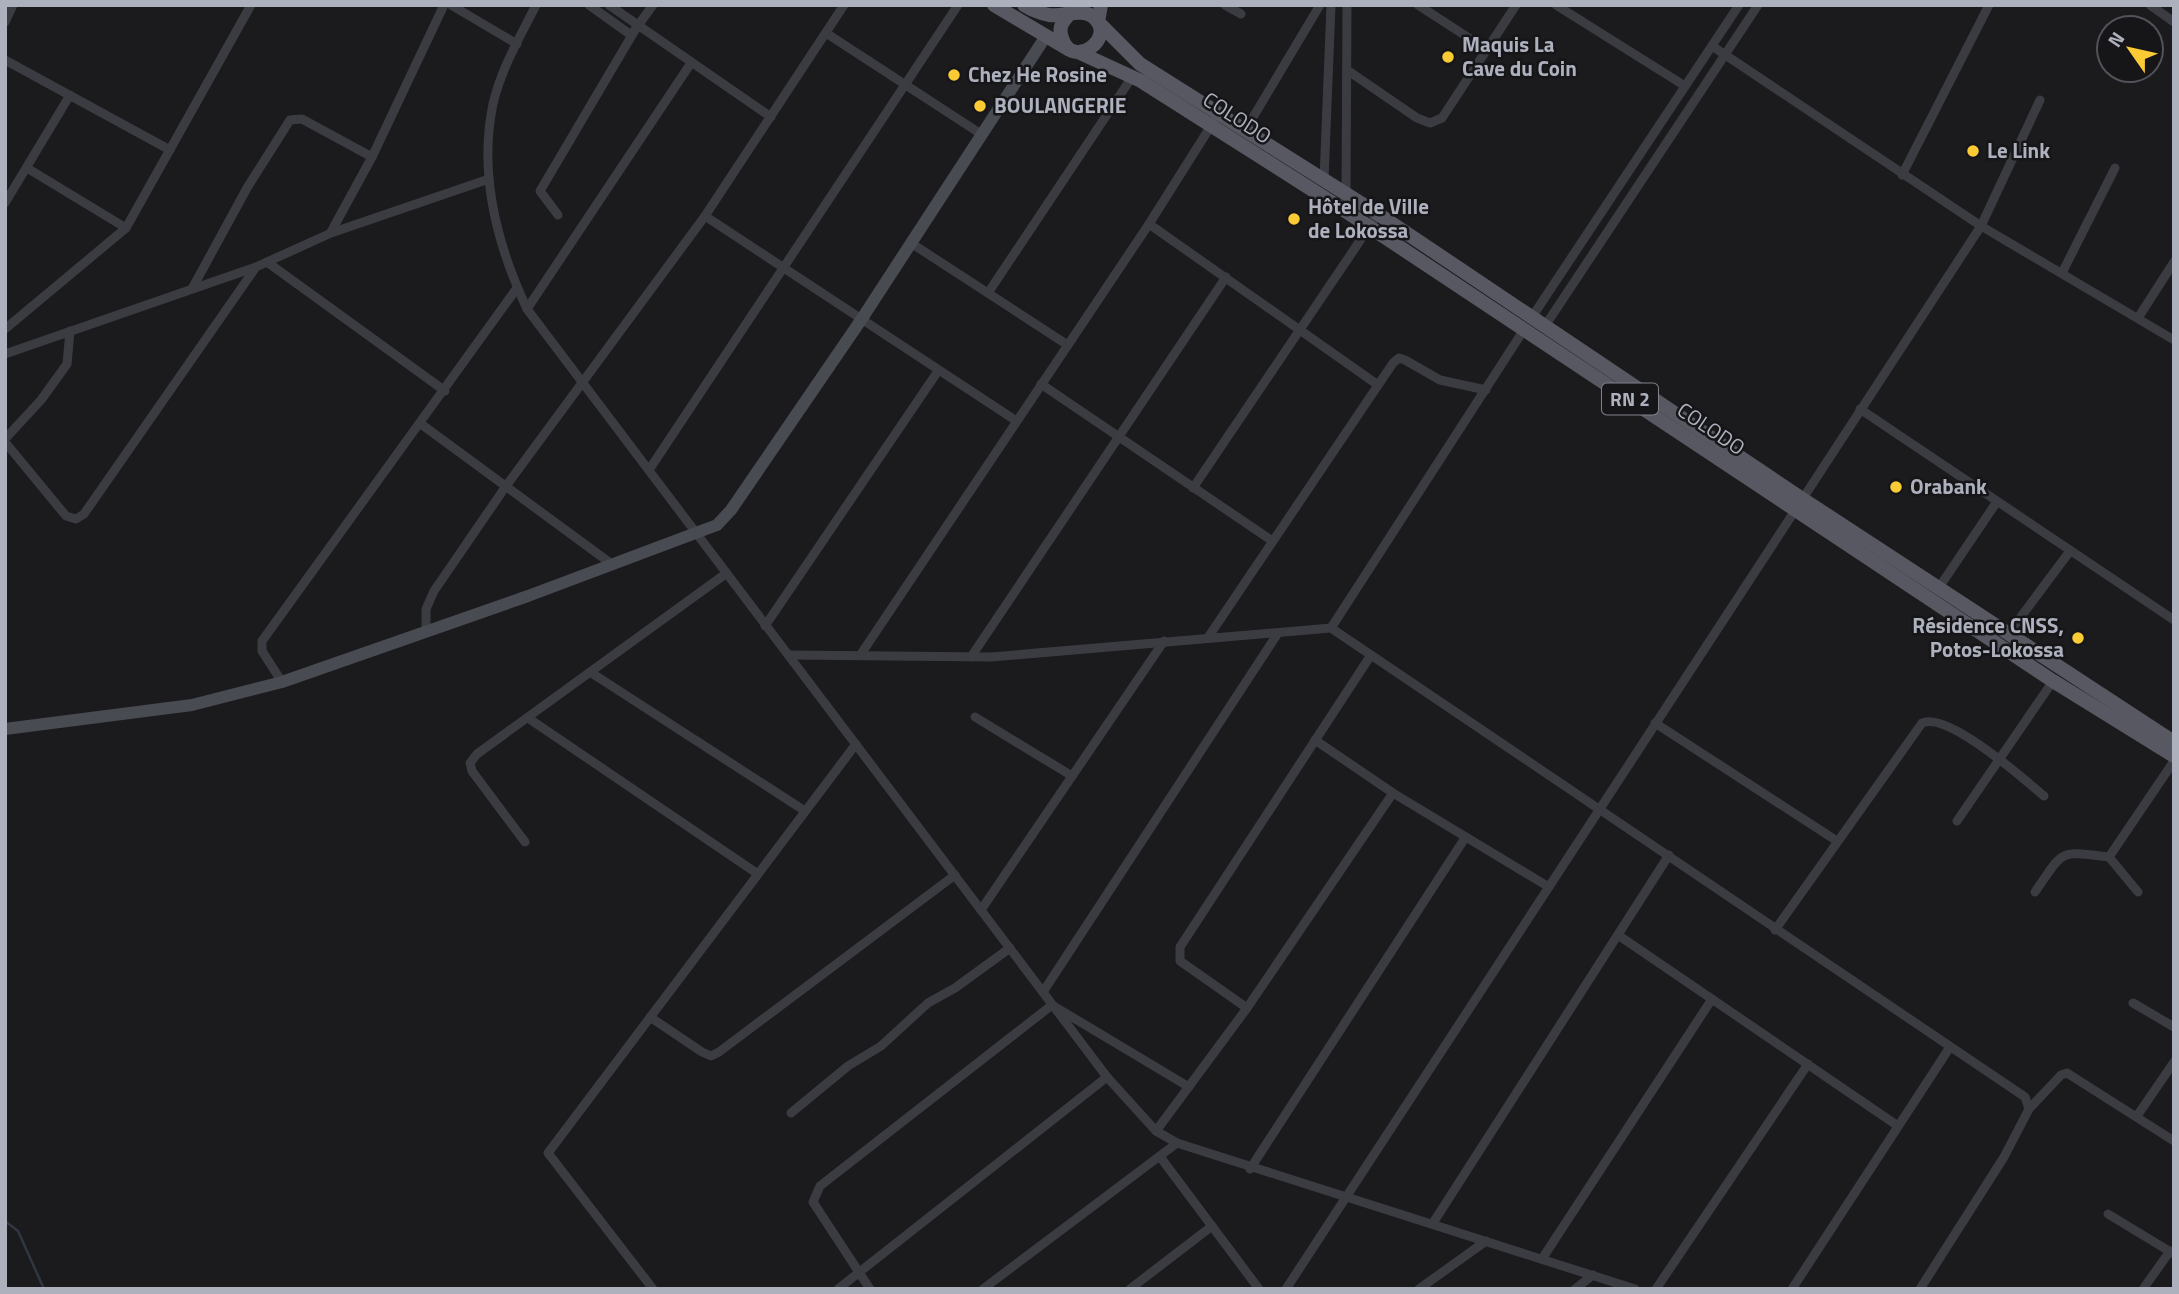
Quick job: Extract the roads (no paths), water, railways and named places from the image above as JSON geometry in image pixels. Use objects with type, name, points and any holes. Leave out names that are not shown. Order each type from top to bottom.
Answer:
[{"type":"main road","name":"RN 2","points":[[994,5],[1075,51]]},
{"type":"main road","points":[[1024,5],[1050,15],[1074,10],[1091,15],[1098,22]]},
{"type":"main road","points":[[1074,10],[1063,22],[1060,33],[1063,43],[1075,51],[1090,50],[1098,43],[1101,33],[1098,22],[1101,5]]},
{"type":"main road","name":"COLODO","points":[[1098,22],[1140,64],[1215,120],[1369,227],[1528,323],[1545,326],[2053,681],[2174,759]]},
{"type":"main road","points":[[5,729],[192,705],[282,682],[613,565],[695,534],[724,519],[861,320],[1046,36]]},
{"type":"main road","name":"COLODO","points":[[1075,51],[1215,120],[1246,129],[1378,214],[1528,323],[1797,504],[1938,589],[2174,742]]},
{"type":"street","points":[[5,22],[13,5]]},
{"type":"street","points":[[5,329],[126,228],[251,5]]},
{"type":"street","points":[[331,233],[372,157],[444,5]]},
{"type":"street","points":[[451,5],[517,44]]},
{"type":"street","points":[[536,5],[517,44],[494,104],[489,179],[497,233],[527,309],[649,470],[724,575],[789,655],[1107,1077],[1156,1131],[1177,1143],[1251,1169],[1433,1223],[1635,1289]]},
{"type":"street","points":[[589,5],[631,36],[653,5]]},
{"type":"street","points":[[609,5],[771,117]]},
{"type":"street","points":[[426,631],[429,600],[506,486],[705,216],[845,5]]},
{"type":"street","points":[[649,470],[781,267],[958,5]]},
{"type":"street","points":[[1225,5],[1241,14]]},
{"type":"street","points":[[1246,129],[1320,5]]},
{"type":"street","points":[[1324,180],[1331,5]]},
{"type":"street","points":[[1346,195],[1347,5]]},
{"type":"street","points":[[1418,5],[1486,49]]},
{"type":"street","points":[[1347,70],[1417,118],[1430,123],[1442,118],[1516,5]]},
{"type":"street","points":[[1556,5],[1685,86]]},
{"type":"street","points":[[1331,628],[1528,323],[1737,8],[1725,5]]},
{"type":"street","points":[[1545,326],[1758,5]]},
{"type":"street","points":[[1902,175],[1989,5]]},
{"type":"street","points":[[2150,5],[2174,22]]},
{"type":"street","points":[[558,215],[540,191],[638,25]]},
{"type":"street","points":[[826,33],[981,134]]},
{"type":"street","points":[[1712,46],[1981,226],[2174,340]]},
{"type":"street","points":[[5,60],[170,150]]},
{"type":"street","points":[[527,309],[691,63]]},
{"type":"street","points":[[988,293],[1132,77]]},
{"type":"street","points":[[5,203],[70,95]]},
{"type":"street","points":[[1286,1289],[1981,226],[2040,100]]},
{"type":"street","points":[[193,286],[247,188],[290,120],[302,119],[372,157]]},
{"type":"street","points":[[861,654],[1066,344],[1149,224],[1215,120]]},
{"type":"street","points":[[27,168],[126,228]]},
{"type":"street","points":[[2062,273],[2115,169]]},
{"type":"street","points":[[5,354],[193,286],[256,267],[331,233],[489,179]]},
{"type":"street","points":[[1193,488],[1378,214]]},
{"type":"street","points":[[705,216],[1015,421]]},
{"type":"street","points":[[1149,224],[1378,385]]},
{"type":"street","points":[[911,243],[1066,344]]},
{"type":"street","points":[[267,262],[445,391]]},
{"type":"street","points":[[2138,318],[2174,262]]},
{"type":"street","points":[[70,331],[67,364],[41,400],[5,440],[66,516],[76,519],[84,514],[256,267]]},
{"type":"street","points":[[971,657],[1226,277]]},
{"type":"street","points":[[282,682],[262,651],[262,641],[517,288]]},
{"type":"street","points":[[1209,636],[1271,540],[1378,385],[1399,359],[1440,380],[1486,390]]},
{"type":"street","points":[[765,626],[938,371]]},
{"type":"street","points":[[1041,384],[1271,540]]},
{"type":"street","points":[[1860,409],[1996,503],[2174,620]]},
{"type":"street","points":[[421,424],[613,565]]},
{"type":"street","points":[[1938,589],[1996,503]]},
{"type":"street","points":[[2008,634],[2070,551]]},
{"type":"street","points":[[525,842],[472,771],[470,763],[477,754],[724,575]]},
{"type":"street","points":[[789,655],[991,657],[1209,636],[1279,634],[1331,628],[2025,1097],[2029,1109]]},
{"type":"street","points":[[1043,992],[1279,634]]},
{"type":"street","points":[[981,910],[1164,641]]},
{"type":"street","points":[[1247,1008],[1180,961],[1177,955],[1371,655]]},
{"type":"street","points":[[590,672],[805,811]]},
{"type":"street","points":[[1957,821],[2053,681]]},
{"type":"street","points":[[975,717],[1072,776]]},
{"type":"street","points":[[528,718],[758,874]]},
{"type":"street","points":[[1775,930],[1923,723],[1929,720],[1940,723],[1999,758],[2044,796]]},
{"type":"street","points":[[1655,723],[1837,841]]},
{"type":"street","points":[[1315,740],[1393,793],[1549,887]]},
{"type":"street","points":[[653,1289],[548,1153],[856,744]]},
{"type":"street","points":[[2109,857],[2174,759]]},
{"type":"street","points":[[1156,1131],[1247,1008],[1393,793]]},
{"type":"street","points":[[1251,1169],[1465,838]]},
{"type":"street","points":[[2035,892],[2058,859],[2067,852],[2109,857],[2138,892]]},
{"type":"street","points":[[1433,1223],[1669,855]]},
{"type":"street","points":[[650,1017],[711,1056],[955,875]]},
{"type":"street","points":[[1618,935],[1898,1126]]},
{"type":"street","points":[[791,1113],[848,1066],[881,1046],[928,1003],[955,988],[1010,948]]},
{"type":"street","points":[[1542,1259],[1712,999]]},
{"type":"street","points":[[2133,1003],[2174,1027]]},
{"type":"street","points":[[1052,1005],[1189,1087]]},
{"type":"street","points":[[870,1289],[813,1202],[820,1186],[1052,1005]]},
{"type":"street","points":[[1792,1289],[1950,1047]]},
{"type":"street","points":[[2137,1116],[2174,1062]]},
{"type":"street","points":[[1656,1289],[1808,1065]]},
{"type":"street","points":[[1920,1289],[2004,1157],[2029,1109],[2061,1075],[2067,1073],[2174,1141]]},
{"type":"street","points":[[838,1289],[1107,1077]]},
{"type":"street","points":[[983,1289],[1161,1158],[1177,1143]]},
{"type":"street","points":[[1161,1158],[1259,1289]]},
{"type":"street","points":[[2108,1214],[2172,1253],[2143,1289]]},
{"type":"street","points":[[1130,1289],[1212,1226]]},
{"type":"street","points":[[1419,1289],[1486,1241]]},
{"type":"street","points":[[1575,1289],[1593,1275]]},
{"type":"waterway","points":[[5,1221],[18,1231],[44,1289]]},
{"type":"place","name":"Maquis La Cave du Coin","points":[[1448,57]]},
{"type":"place","name":"Chez He Rosine","points":[[954,75]]},
{"type":"place","name":"BOULANGERIE","points":[[980,106]]},
{"type":"place","name":"Le Link","points":[[1973,151]]},
{"type":"place","name":"Hôtel de Ville de Lokossa","points":[[1294,219]]},
{"type":"place","name":"Orabank","points":[[1896,487]]},
{"type":"place","name":"Résidence CNSS, Potos-Lokossa","points":[[2078,638]]}]
